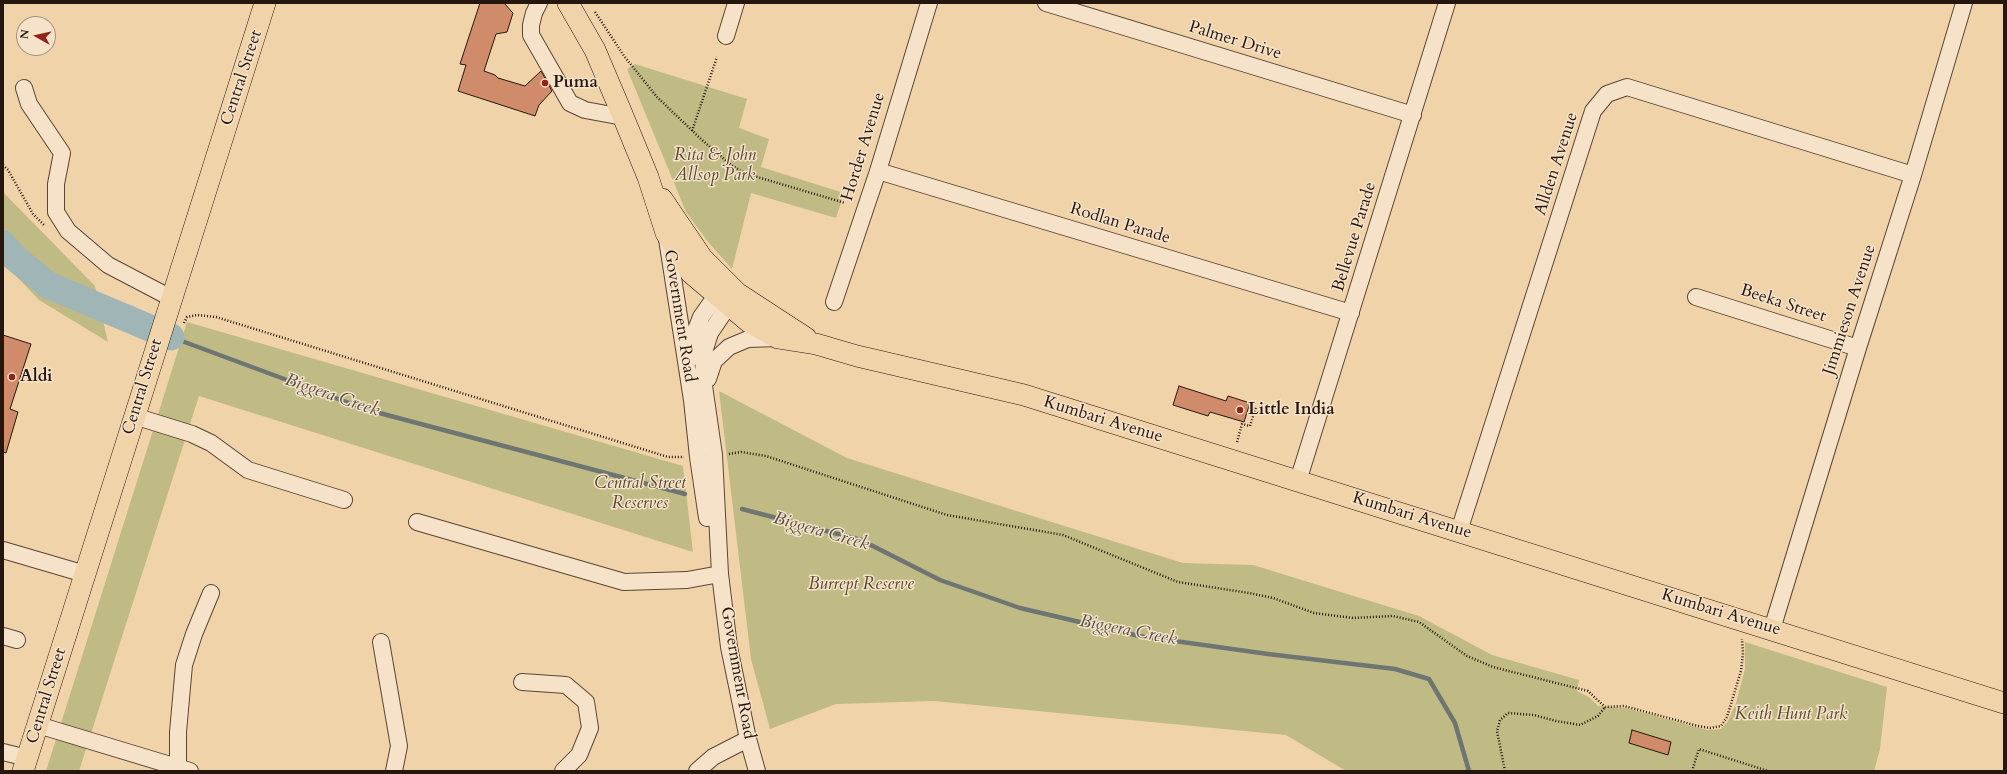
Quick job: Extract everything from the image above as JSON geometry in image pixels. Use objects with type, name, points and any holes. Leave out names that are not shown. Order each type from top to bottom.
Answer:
[{"type":"main road","name":"Central Street","points":[[25,764],[265,3]]},
{"type":"main road","name":"Government Road","points":[[568,3],[594,50],[623,117],[648,177],[666,233],[691,273],[727,294]]},
{"type":"main road","name":"Government Road","points":[[648,177],[727,294]]},
{"type":"main road","name":"Kumbari Avenue","points":[[727,294],[749,322],[778,338],[816,344],[857,356],[1024,395],[2004,703]]},
{"type":"main road","name":"Kumbari Avenue","points":[[727,294],[783,324],[816,344]]},
{"type":"street","points":[[539,3],[531,24],[531,35],[570,104],[585,110],[623,117]]},
{"type":"street","points":[[726,36],[736,3]]},
{"type":"street","name":"Horder Avenue","points":[[834,302],[878,171],[929,3]]},
{"type":"street","name":"Palmer Drive","points":[[1046,3],[1413,115]]},
{"type":"street","name":"Bellevue Parade","points":[[1298,481],[1447,3]]},
{"type":"street","name":"Jimmieson Avenue","points":[[1772,629],[1858,348],[1913,175],[1964,3]]},
{"type":"street","name":"Allden Avenue","points":[[1459,531],[1594,111],[1607,94],[1627,87],[1913,175]]},
{"type":"street","points":[[24,88],[29,104],[62,153],[56,184],[56,212],[68,231],[108,266],[171,298]]},
{"type":"street","name":"Rodlan Parade","points":[[878,171],[1351,313]]},
{"type":"street","name":"Government Road","points":[[666,233],[699,400],[714,456],[720,574],[729,647],[748,739],[757,771]]},
{"type":"street","name":"Government Road","points":[[720,574],[708,524],[698,457],[699,400],[703,379],[704,352],[710,332],[727,294]]},
{"type":"street","name":"Beeka Street","points":[[1696,297],[1858,348]]},
{"type":"street","name":"Government Road","points":[[699,400],[708,382],[714,361],[729,347],[748,339],[778,338]]},
{"type":"street","points":[[134,416],[192,434],[211,443],[248,470],[344,500]]},
{"type":"street","points":[[417,522],[624,582],[687,580],[720,574]]},
{"type":"street","points":[[3,550],[85,574]]},
{"type":"street","points":[[38,724],[184,769],[178,732],[184,665],[194,634],[211,593]]},
{"type":"street","points":[[381,642],[399,746],[394,771]]},
{"type":"street","points":[[522,682],[566,685],[586,702],[590,728],[579,755],[563,771]]},
{"type":"street","points":[[697,771],[714,757],[748,739]]},
{"type":"street","points":[[3,752],[25,764]]},
{"type":"path","points":[[594,10],[624,56],[644,81],[692,131],[741,171],[845,203]]},
{"type":"path","points":[[692,131],[717,57]]},
{"type":"path","points":[[3,165],[8,170],[33,214],[50,230]]},
{"type":"path","points":[[163,323],[182,327],[187,318],[192,316],[197,315],[216,317],[668,457],[698,457]]},
{"type":"path","points":[[1236,442],[1242,424],[1250,426],[1256,407]]},
{"type":"path","points":[[714,456],[741,452],[766,456],[948,515],[1062,535],[1178,582],[1273,598],[1314,613],[1353,618],[1393,616],[1420,622],[1467,656],[1493,667],[1588,691],[1605,707],[1624,706],[1698,726],[1710,728],[1721,726],[1727,717],[1741,671],[1743,653],[1742,639]]},
{"type":"path","points":[[1505,771],[1497,731],[1500,720],[1508,713],[1534,715],[1556,721],[1580,724],[1598,716],[1605,707]]},
{"type":"path","points":[[1692,771],[1699,749],[1768,771]]},
{"type":"green space","name":"Rita & John Allsop Park","points":[[635,64],[747,99],[739,128],[769,139],[761,167],[844,193],[836,218],[751,193],[732,269],[708,242],[686,212],[627,69]]},
{"type":"green space","points":[[3,192],[95,286],[108,342],[39,300],[3,262]]},
{"type":"green space","name":"Central Street Reserves","points":[[187,322],[683,466],[693,552],[199,396],[79,771],[46,771]]},
{"type":"green space","name":"Burrept Reserve","points":[[719,391],[847,458],[1183,563],[1253,565],[1419,616],[1492,655],[1579,680],[1577,691],[1589,697],[1598,706],[1626,708],[1707,730],[1721,729],[1728,721],[1736,703],[1745,669],[1745,642],[1887,687],[1880,749],[1874,771],[1346,771],[1286,735],[934,701],[836,704],[770,729],[751,659]]},
{"type":"building","points":[[480,3],[504,3],[513,13],[507,32],[496,34],[484,71],[495,75],[498,78],[525,86],[541,71],[552,91],[539,105],[535,116],[458,91],[466,65],[460,64]]},
{"type":"building","name":"Aldi","points":[[3,335],[31,344],[10,409],[18,412],[6,453],[3,452]]},
{"type":"building","points":[[1179,386],[1226,401],[1228,396],[1250,403],[1244,422],[1210,412],[1208,416],[1173,405]]},
{"type":"building","points":[[1632,730],[1671,742],[1668,755],[1629,743]]},
{"type":"waterway","name":"Biggera Creek","points":[[3,244],[14,257],[48,285],[171,337]]},
{"type":"waterway","name":"Biggera Creek","points":[[171,337],[368,410],[685,494]]},
{"type":"waterway","name":"Biggera Creek","points":[[742,509],[861,540],[940,580],[1020,608],[1139,636],[1268,654],[1395,669],[1429,679],[1455,723],[1469,771]]},
{"type":"place","name":"Puma","points":[[545,83]]},
{"type":"place","name":"Aldi","points":[[12,377]]},
{"type":"place","name":"Little India","points":[[1240,410]]},
{"type":"park label","name":"Keith Hunt Park","points":[[1791,715]]}]
